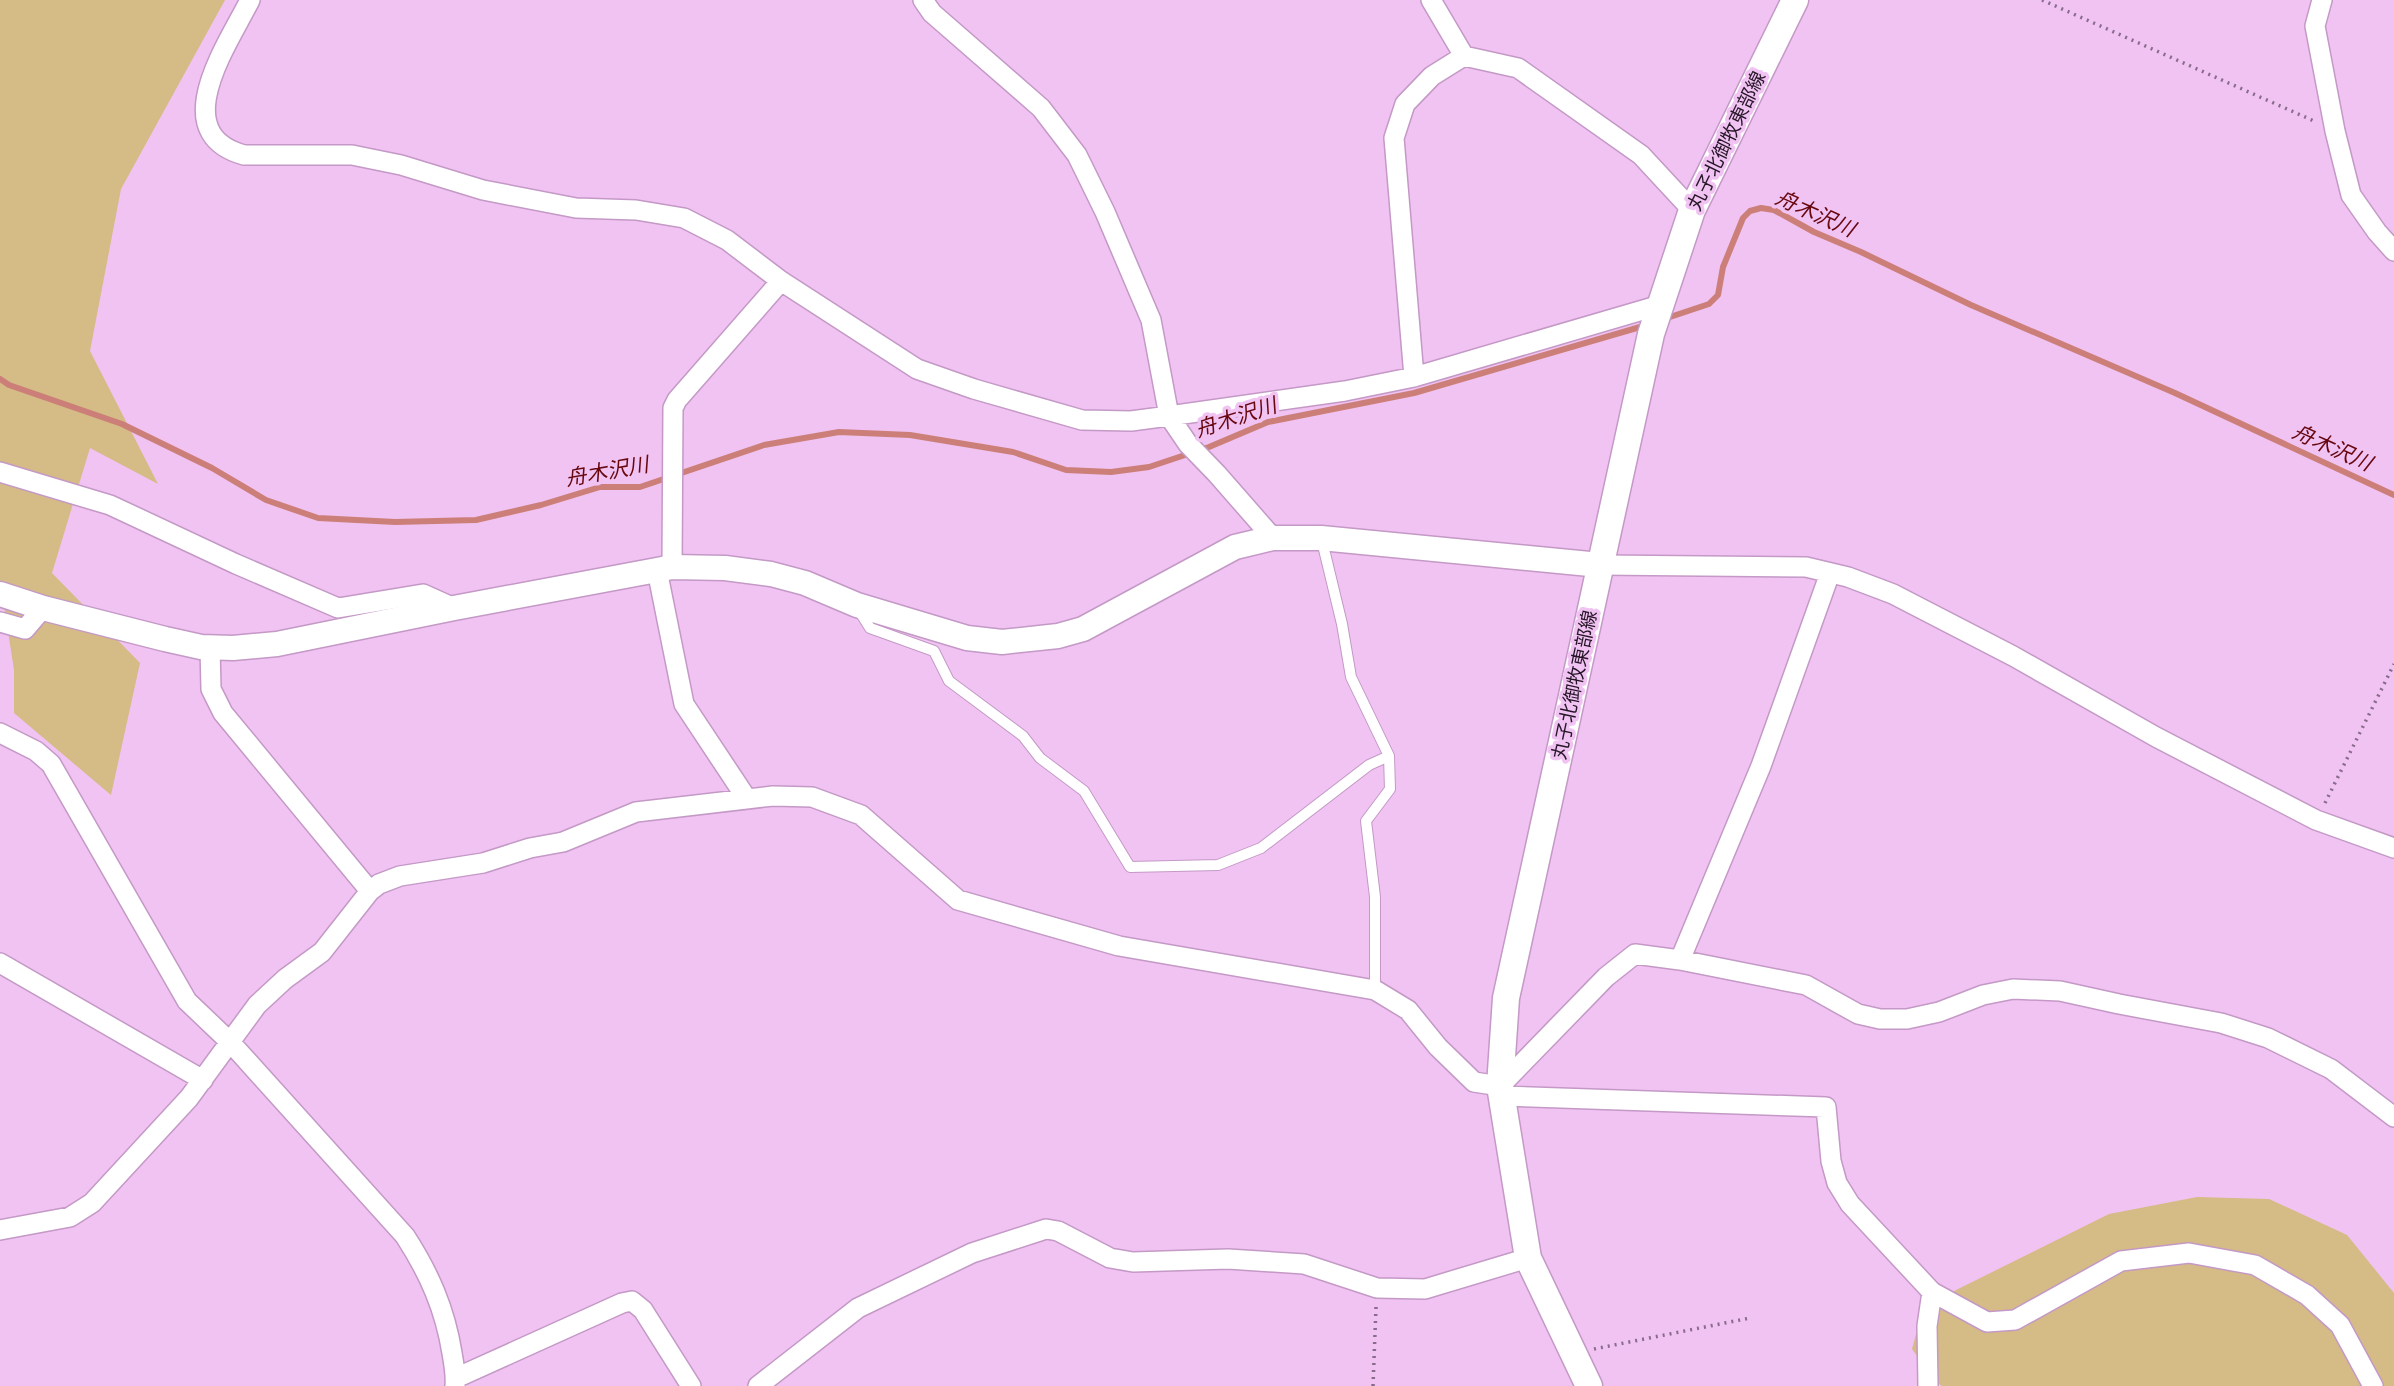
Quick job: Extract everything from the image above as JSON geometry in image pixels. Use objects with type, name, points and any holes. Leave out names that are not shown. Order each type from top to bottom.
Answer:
[{"type":"main road","name":"丸子北御牧東部線","points":[[1589,1386],[1528,1258],[1501,1091],[1506,998],[1651,334],[1692,210],[1795,0]]},
{"type":"street","points":[[250,0],[220,59],[205,104],[204,115],[209,133],[229,151],[244,155],[352,155],[401,165],[483,190],[576,208],[636,210],[684,218],[727,240],[781,281],[917,369],[974,389],[1082,420],[1131,421],[1345,391],[1414,377],[1660,305]]},
{"type":"street","points":[[923,0],[932,13],[1041,108],[1077,155],[1105,212],[1151,320],[1168,416],[1188,444],[1273,538]]},
{"type":"street","points":[[1431,0],[1464,56]]},
{"type":"street","points":[[2322,0],[2315,26],[2335,131],[2351,195],[2394,251]]},
{"type":"street","points":[[1414,377],[1394,138],[1405,104],[1432,76],[1464,56],[1518,68],[1641,155],[1692,210]]},
{"type":"street","points":[[747,799],[684,704],[664,568],[673,408],[677,400],[781,281]]},
{"type":"street","points":[[0,472],[110,505],[338,608],[423,594],[454,608]]},
{"type":"street","points":[[0,594],[43,608],[165,639],[233,648],[277,644],[664,568],[725,568],[771,574],[805,583],[857,605],[967,638],[1002,642],[1058,636],[1083,629],[1235,547],[1273,538],[1321,538],[1600,565],[1806,567],[1848,577],[1893,594],[2013,656],[2156,737],[2316,820],[2394,848]]},
{"type":"street","points":[[1680,960],[1761,766],[1830,573]]},
{"type":"street","points":[[0,622],[25,629],[43,608]]},
{"type":"street","points":[[210,647],[211,689],[223,713],[370,891]]},
{"type":"street","points":[[0,733],[36,751],[51,764],[187,1001],[231,1043],[405,1236],[425,1267],[438,1295],[449,1333],[456,1382],[622,1303],[632,1301],[643,1310],[691,1386]]},
{"type":"street","points":[[0,1230],[70,1217],[92,1203],[189,1098],[257,1004],[285,979],[322,953],[370,891],[379,884],[400,876],[483,863],[530,848],[563,842],[636,812],[773,796],[812,797],[861,815],[958,900],[1119,946],[1376,990],[1408,1010],[1438,1047],[1474,1082],[1501,1091],[1826,1107],[1830,1161],[1837,1184],[1850,1204],[1932,1292],[1987,1322],[2015,1320],[2121,1261],[2189,1253],[2255,1265],[2307,1295],[2340,1325],[2373,1386]]},
{"type":"street","points":[[1501,1091],[1606,977],[1634,954],[1680,960],[1806,985],[1858,1014],[1880,1019],[1907,1019],[1939,1012],[1983,995],[2013,989],[2060,991],[2221,1023],[2268,1038],[2331,1069],[2394,1117]]},
{"type":"street","points":[[0,963],[203,1080]]},
{"type":"street","points":[[758,1386],[858,1308],[972,1253],[1045,1229],[1058,1231],[1110,1258],[1133,1262],[1228,1259],[1304,1264],[1377,1287],[1425,1289],[1528,1258]]},
{"type":"street","points":[[1928,1386],[1927,1326],[1932,1292]]},
{"type":"lane","points":[[1321,538],[1342,624],[1351,677],[1389,756],[1390,789],[1366,821],[1375,897],[1376,990]]},
{"type":"lane","points":[[857,605],[870,628],[934,651],[948,681],[1023,736],[1040,758],[1084,791],[1130,867],[1218,865],[1232,861],[1261,848],[1368,765],[1389,756]]},
{"type":"path","points":[[2042,0],[2335,131]]},
{"type":"path","points":[[2316,820],[2394,664]]},
{"type":"path","points":[[1373,1386],[1377,1287]]},
{"type":"path","points":[[1574,1353],[1750,1318]]},
{"type":"shaded area","points":[[0,0],[225,0],[121,189],[90,351],[158,484],[90,448],[52,573],[140,663],[111,795],[14,713],[14,670],[0,580]]},
{"type":"shaded area","points":[[2197,1197],[2269,1199],[2347,1235],[2394,1293],[2394,1386],[1942,1386],[1936,1382],[1912,1349],[1919,1323],[1940,1298],[2109,1214]]},
{"type":"waterway","name":"舟木沢川","points":[[1664,319],[1709,304],[1718,295],[1723,267],[1743,218],[1750,211],[1761,208],[1774,210],[1814,232],[1971,305],[2175,393],[2394,495]]},
{"type":"waterway","name":"舟木沢川","points":[[0,379],[9,385],[122,424],[212,468],[266,500],[318,518],[395,522],[476,520],[541,505],[600,487],[640,487],[764,445],[839,432],[910,435],[1013,452],[1066,470],[1111,472],[1149,467],[1209,447],[1268,422],[1414,393],[1647,325]]}]
